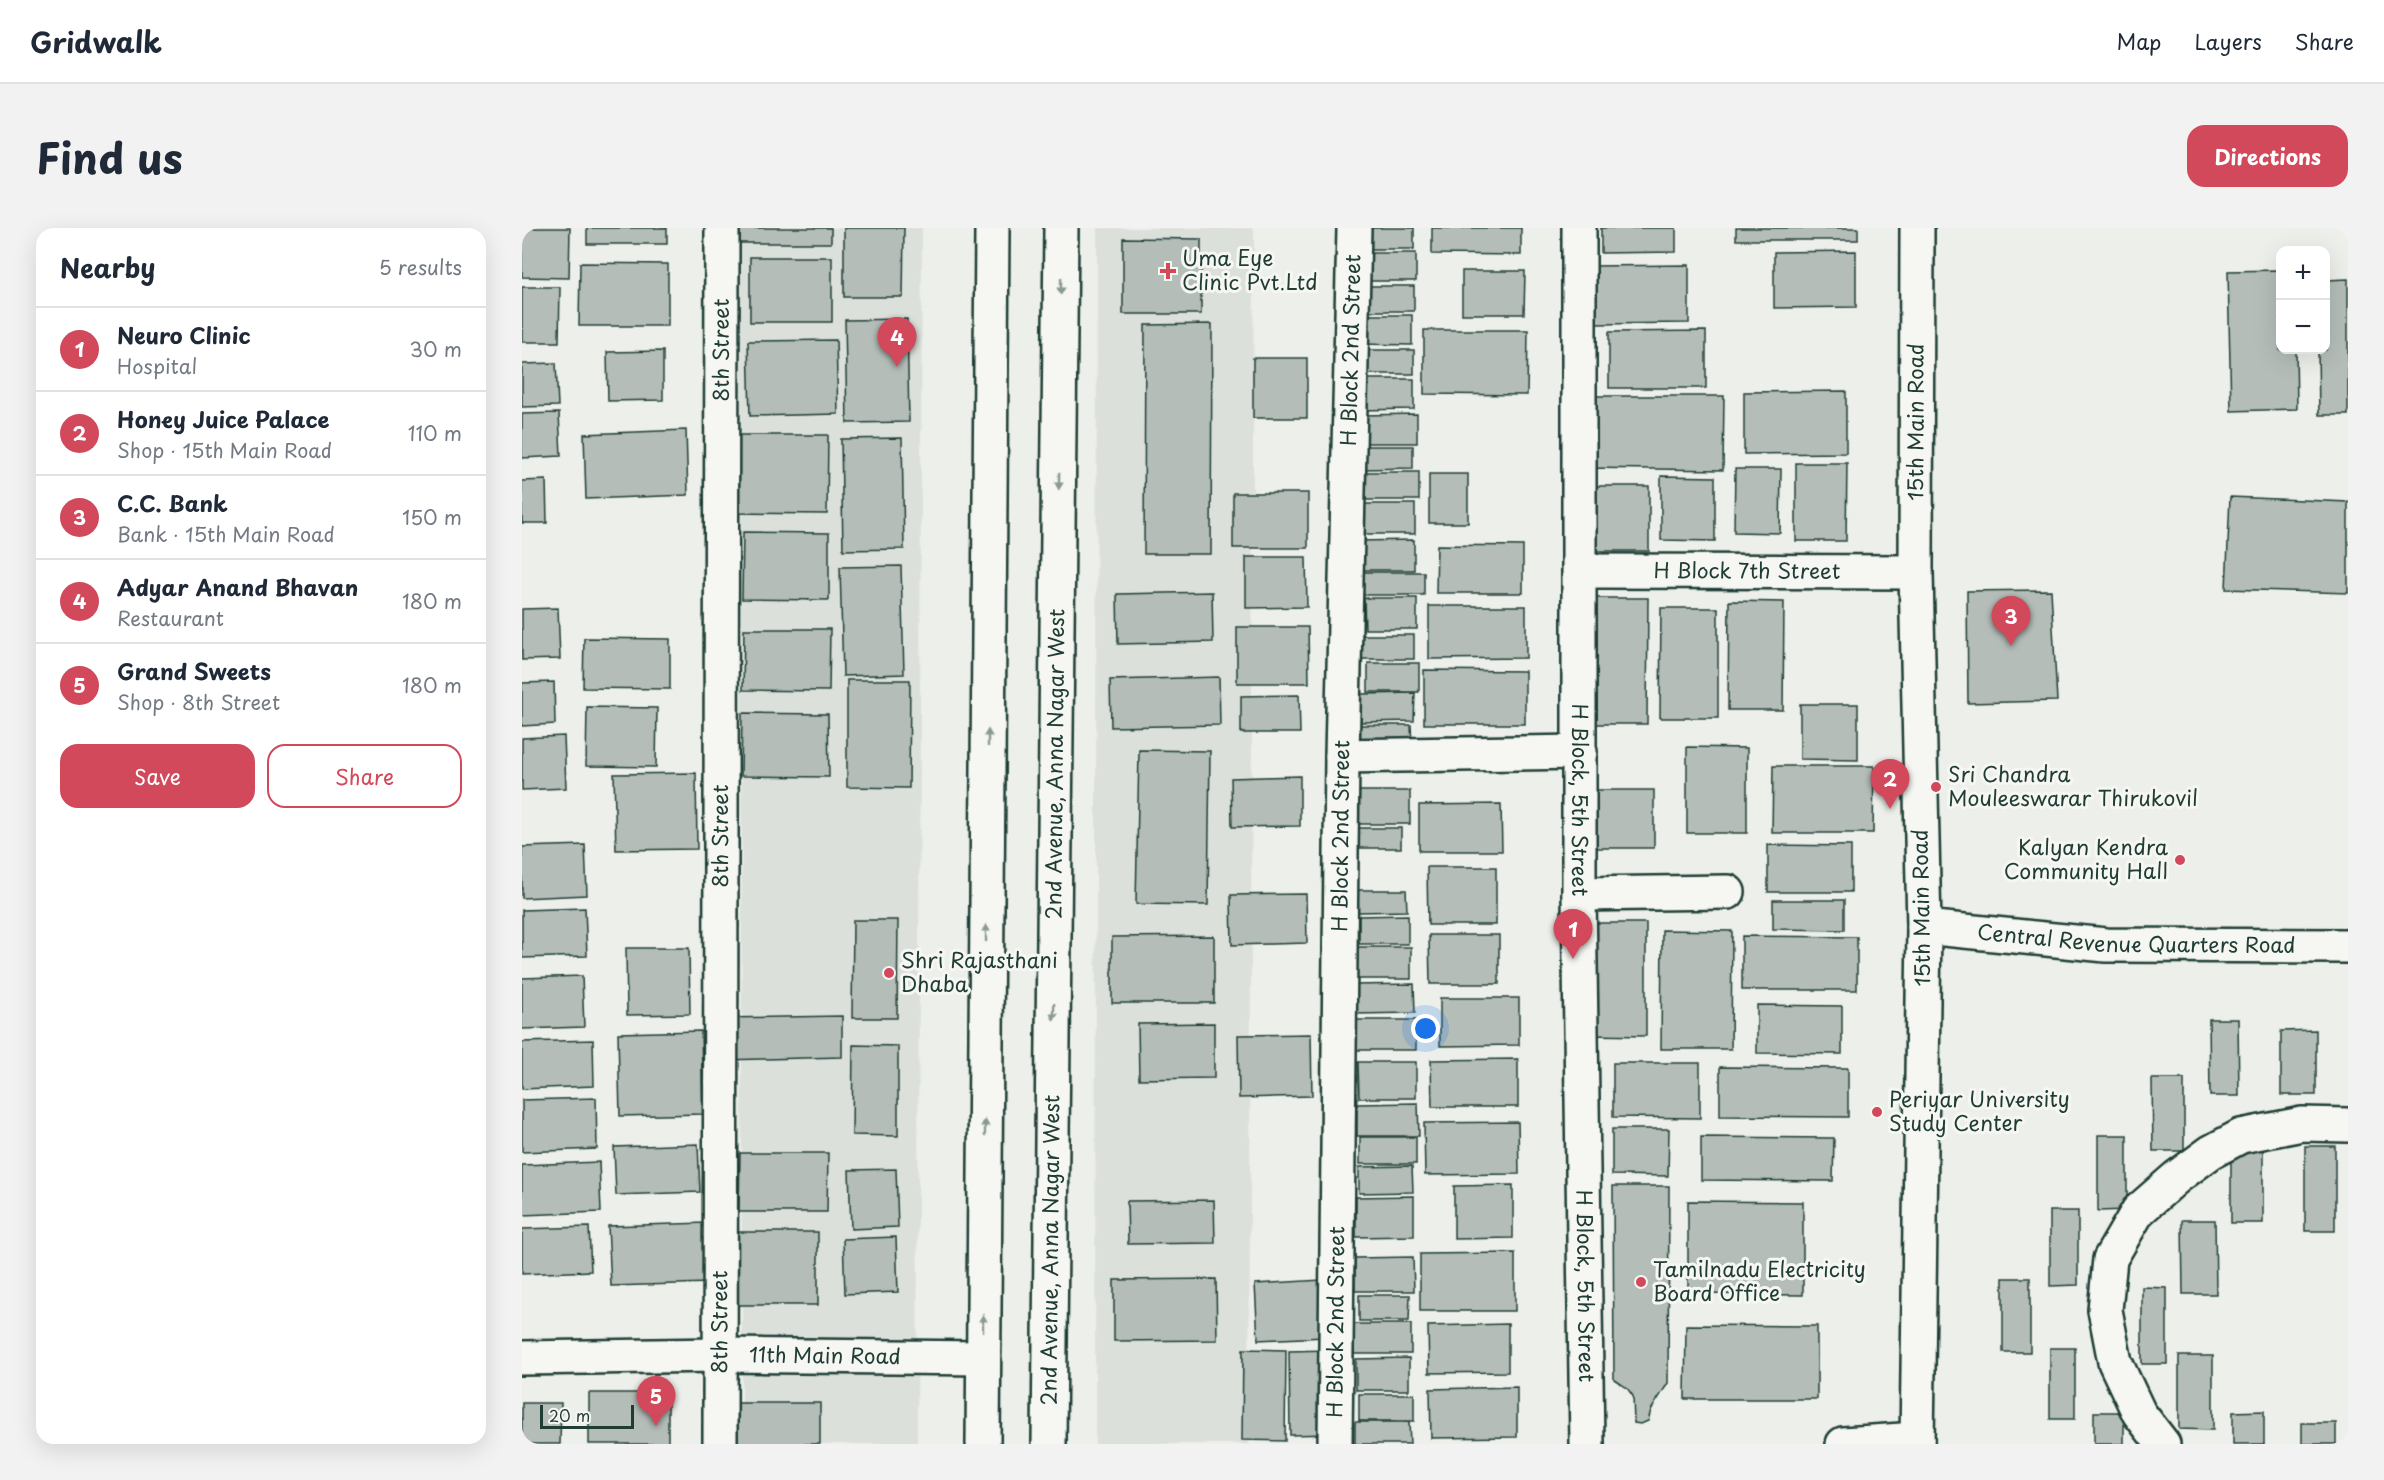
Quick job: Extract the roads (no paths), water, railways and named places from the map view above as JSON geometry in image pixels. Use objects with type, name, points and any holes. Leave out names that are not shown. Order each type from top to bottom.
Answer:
[{"type":"street","name":"8th Street","points":[[720,1444],[722,228]]},
{"type":"street","points":[[983,1444],[992,228]]},
{"type":"street","name":"2nd Avenue, Anna Nagar West","points":[[1049,1444],[1061,228]]},
{"type":"street","name":"H Block 2nd Street","points":[[1335,1444],[1342,756],[1354,228]]},
{"type":"street","name":"H Block, 5th Street","points":[[1579,228],[1581,571],[1579,894],[1587,1444]]},
{"type":"street","name":"15th Main Road","points":[[1917,228],[1916,573],[1924,927],[1917,1442]]},
{"type":"street","name":"H Block 7th Street","points":[[1581,571],[1916,573]]},
{"type":"street","points":[[1342,756],[1580,752]]},
{"type":"street","points":[[1579,894],[1728,892]]},
{"type":"street","name":"Central Revenue Quarters Road","points":[[1924,927],[2106,945],[2348,946]]},
{"type":"street","points":[[2163,1444],[2139,1413],[2115,1362],[2105,1310],[2110,1258],[2138,1211],[2177,1177],[2211,1152],[2241,1136],[2302,1124],[2348,1125]]},
{"type":"street","name":"11th Main Road","points":[[522,1358],[720,1355],[983,1358]]},
{"type":"street","points":[[1843,1444],[1917,1442]]},
{"type":"place","name":"Uma Eye Clinic Pvt.Ltd","points":[[1168,271]]},
{"type":"place","name":"Adyar Anand Bhavan","points":[[897,367]]},
{"type":"place","name":"C.C. Bank","points":[[2011,646]]},
{"type":"place","name":"Sri Chandra Mouleeswarar Thirukovil","points":[[1936,787]]},
{"type":"place","name":"Honey Juice Palace","points":[[1890,809]]},
{"type":"place","name":"Kalyan Kendra Community Hall","points":[[2180,860]]},
{"type":"place","name":"Neuro Clinic","points":[[1573,959]]},
{"type":"place","name":"Shri Rajasthani Dhaba","points":[[889,973]]},
{"type":"place","name":"Periyar University Study Center","points":[[1877,1112]]},
{"type":"place","name":"Tamilnadu Electricity Board Office","points":[[1641,1282]]},
{"type":"place","name":"Grand Sweets","points":[[656,1426]]}]
